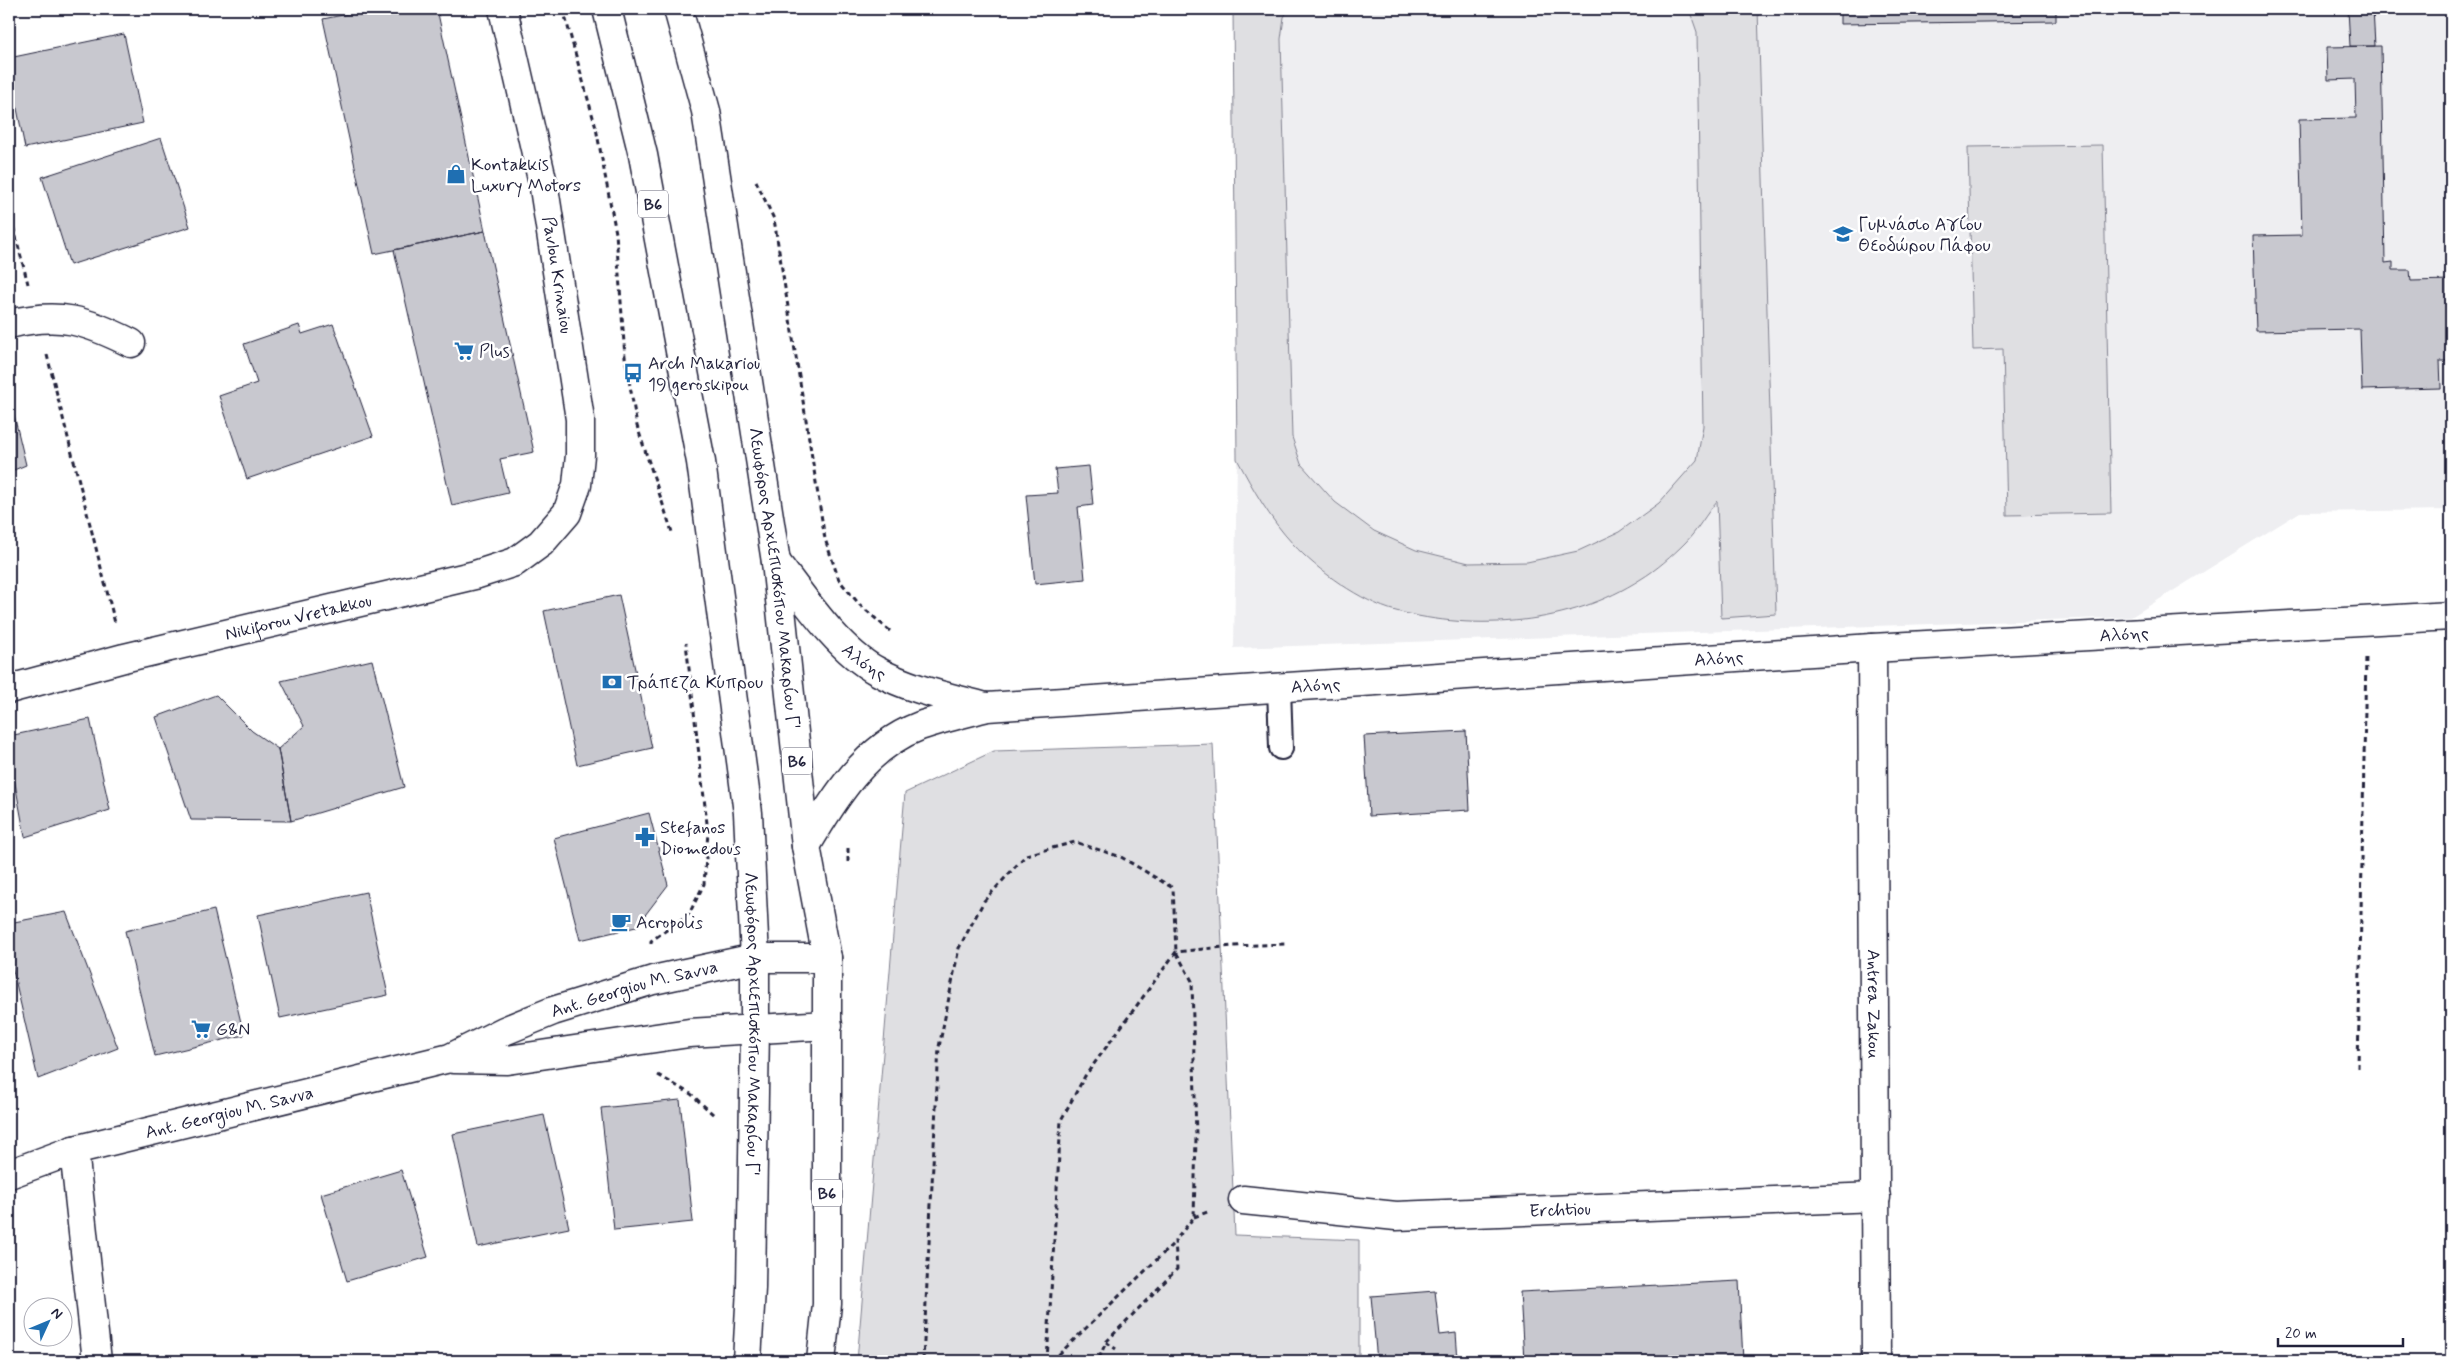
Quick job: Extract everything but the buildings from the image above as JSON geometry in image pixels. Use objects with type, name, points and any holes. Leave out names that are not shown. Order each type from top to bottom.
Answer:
[{"type":"street","name":"Pavlou Krinaiou","points":[[503,9],[544,188],[580,419],[578,485],[567,513]]},
{"type":"street","name":"Λεωφόρος Αρχιεπισκόπου Μακαρίου Γ'","points":[[607,9],[644,155],[701,462],[748,814],[755,958],[755,1028],[751,1288],[747,1361]]},
{"type":"street","name":"Λεωφόρος Αρχιεπισκόπου Μακαρίου Γ'","points":[[678,9],[706,110],[776,562],[806,846],[827,958],[827,1304],[821,1361]]},
{"type":"street","points":[[9,324],[37,317],[67,318],[100,328],[132,343]]},
{"type":"street","name":"Nikiforou Vretakkou","points":[[9,689],[124,658],[475,574],[515,562],[541,543],[567,513]]},
{"type":"street","name":"Αλόης","points":[[776,562],[843,644],[876,671],[917,689],[987,707]]},
{"type":"street","name":"Αλόης","points":[[806,846],[831,803],[866,760],[894,740],[920,726],[987,707],[1872,648],[2366,623],[2451,616]]},
{"type":"street","name":"Antrea Zakou","points":[[1872,648],[1876,1361]]},
{"type":"street","name":"Ant. Georgiou M. Savva","points":[[9,1174],[74,1150],[450,1058],[504,1031],[553,1011],[653,980],[755,958],[827,958]]},
{"type":"street","name":"Ant. Georgiou M. Savva","points":[[450,1058],[506,1060],[656,1037],[755,1028],[828,1025]]},
{"type":"street","points":[[74,1150],[97,1361]]},
{"type":"street","name":"Erchtiou","points":[[1243,1200],[1396,1216],[1876,1197]]},
{"type":"lane","points":[[1279,687],[1281,748]]},
{"type":"path","points":[[563,9],[596,128],[616,233],[626,357],[637,426],[674,540]]},
{"type":"path","points":[[753,175],[774,219],[824,539],[840,580],[860,605],[890,631]]},
{"type":"path","points":[[9,210],[124,658]]},
{"type":"path","points":[[2358,1068],[2366,623]]},
{"type":"path","points":[[653,980],[651,941],[689,914],[704,884],[708,832],[686,638]]},
{"type":"path","points":[[923,1361],[939,1047],[959,948],[984,901],[1026,855],[1076,842],[1121,857],[1173,888],[1176,952],[1192,981],[1196,1137],[1194,1217],[1175,1241],[1070,1346],[1052,1361]]},
{"type":"path","points":[[1047,1361],[1061,1120],[1085,1076],[1176,952],[1232,946],[1287,944]]},
{"type":"path","points":[[656,1037],[658,1076],[691,1094],[715,1113],[717,1122]]},
{"type":"path","points":[[1098,1361],[1106,1342],[1177,1268],[1175,1241]]},
{"type":"path","points":[[1106,1342],[1116,1349]]},
{"type":"shaded area","name":"Γυμνάσιο Αγίου Θεοδώρου Πάφου","points":[[1233,9],[2451,9],[2451,510],[2300,512],[2131,617],[1234,648],[1237,459]]},
{"type":"shaded area","points":[[1233,9],[1289,9],[1284,17],[1281,39],[1292,437],[1301,464],[1335,502],[1374,531],[1416,550],[1469,563],[1527,562],[1578,551],[1619,532],[1659,503],[1697,460],[1703,426],[1697,32],[1689,9],[1758,9],[1776,614],[1721,618],[1717,501],[1685,543],[1641,579],[1613,594],[1584,606],[1553,615],[1522,620],[1458,621],[1427,618],[1383,607],[1340,584],[1314,564],[1284,534],[1255,492],[1237,459]]},
{"type":"shaded area","points":[[2103,145],[2111,513],[2007,515],[2003,349],[1973,350],[1968,147]]},
{"type":"shaded area","points":[[1213,744],[1235,1235],[1359,1240],[1359,1361],[857,1361],[905,793],[994,751]]},
{"type":"place","name":"Kontakkis Luxury Motors","points":[[456,174]]},
{"type":"place","name":"Γυμνάσιο Αγίου Θεοδώρου Πάφου","points":[[1843,234]]},
{"type":"place","name":"Plus","points":[[464,351]]},
{"type":"place","name":"Arch Makariou 19 geroskipou","points":[[633,373]]},
{"type":"place","name":"Τράπεζα Κύπρου","points":[[612,682]]},
{"type":"place","name":"Stefanos Diomedous","points":[[645,837]]},
{"type":"place","name":"Acropolis","points":[[621,922]]},
{"type":"place","name":"G&N","points":[[201,1029]]}]
